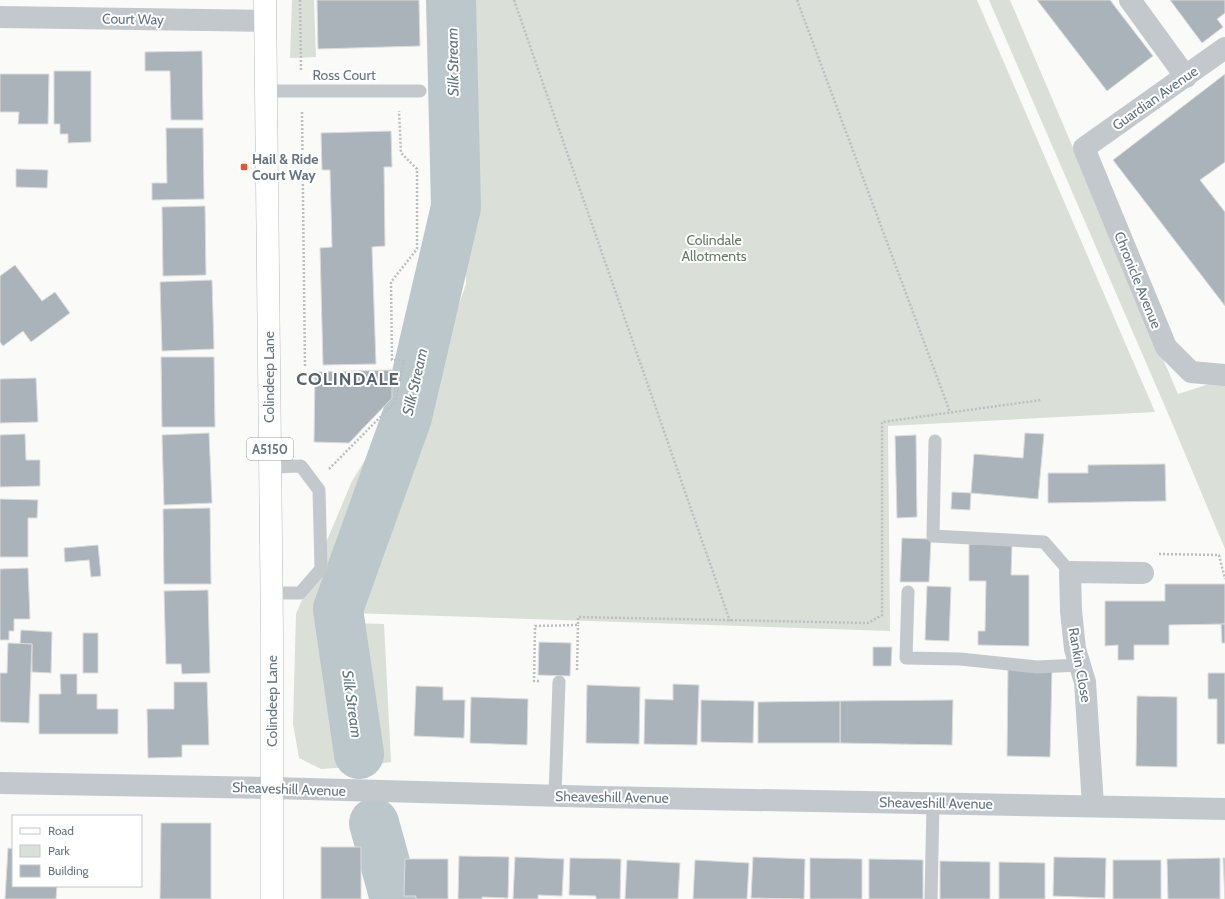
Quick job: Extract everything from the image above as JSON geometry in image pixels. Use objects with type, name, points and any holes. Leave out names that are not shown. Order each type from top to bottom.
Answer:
[{"type":"main road","name":"Colindeep Lane","points":[[265,10],[268,91],[272,593],[272,899]]},
{"type":"street","points":[[1130,0],[1186,77]]},
{"type":"street","name":"Court Way","points":[[0,17],[265,10]]},
{"type":"street","name":"Guardian Avenue","points":[[1084,148],[1225,48]]},
{"type":"street","name":"Chronicle Avenue","points":[[1084,148],[1166,347],[1190,372],[1225,375]]},
{"type":"street","points":[[1070,572],[1143,573]]},
{"type":"street","name":"Rankin Close","points":[[1070,572],[1071,611],[1075,650],[1085,682],[1094,805]]},
{"type":"street","name":"Sheaveshill Avenue","points":[[0,783],[272,788],[555,796],[1094,805],[1225,809]]},
{"type":"lane","name":"Ross Court","points":[[268,91],[420,91]]},
{"type":"lane","points":[[935,441],[933,536],[1044,542],[1070,572]]},
{"type":"lane","points":[[270,467],[301,466],[319,490],[321,569],[300,593],[272,593]]},
{"type":"lane","points":[[908,592],[906,658],[960,659],[1037,667],[1080,665]]},
{"type":"lane","points":[[555,796],[559,682]]},
{"type":"lane","points":[[931,899],[933,803]]},
{"type":"path","points":[[300,0],[306,368]]},
{"type":"path","points":[[514,0],[730,621]]},
{"type":"path","points":[[797,0],[950,412]]},
{"type":"path","points":[[314,484],[394,402],[404,361],[392,360],[391,282],[417,249],[417,169],[401,153],[398,91]]},
{"type":"path","points":[[578,625],[535,626],[534,681],[577,682],[578,625],[578,616],[868,624],[882,615],[882,422],[1041,400]]},
{"type":"path","points":[[1143,573],[1155,554],[1218,555],[1225,579]]},
{"type":"green space","points":[[292,0],[314,0],[316,57],[290,58]]},
{"type":"green space","points":[[435,0],[457,0],[457,286],[346,614],[349,623],[384,624],[391,762],[365,766],[321,769],[299,758],[293,724],[296,614],[352,481],[398,407],[423,324],[441,211],[444,124],[442,54]]},
{"type":"green space","name":"Colindale Allotments","points":[[461,0],[977,0],[1155,412],[888,426],[890,631],[352,613],[466,284]]},
{"type":"green space","points":[[989,0],[1010,0],[1178,394],[1225,379],[1225,549],[1170,418]]},
{"type":"building","points":[[317,0],[419,0],[420,46],[318,49]]},
{"type":"building","points":[[1037,0],[1110,0],[1153,56],[1107,91]]},
{"type":"building","points":[[1170,0],[1225,0],[1225,13],[1217,19],[1223,27],[1202,43]]},
{"type":"building","points":[[202,51],[203,120],[171,120],[170,71],[145,71],[145,52]]},
{"type":"building","points":[[54,71],[91,71],[91,142],[68,143],[68,134],[60,134],[60,124],[54,124]]},
{"type":"building","points":[[0,74],[49,74],[48,124],[18,124],[19,112],[0,112]]},
{"type":"building","points":[[1225,74],[1225,162],[1200,180],[1225,212],[1225,306],[1113,160]]},
{"type":"building","points":[[166,128],[203,128],[204,199],[152,200],[152,183],[167,183]]},
{"type":"building","points":[[391,131],[392,167],[384,167],[385,246],[372,247],[376,364],[323,365],[320,248],[332,247],[330,170],[322,170],[321,133]]},
{"type":"building","points":[[16,169],[48,170],[47,188],[16,187]]},
{"type":"building","points":[[205,206],[206,275],[163,276],[162,207]]},
{"type":"building","points":[[15,265],[42,301],[55,292],[70,313],[31,342],[23,331],[3,346],[0,342],[0,276]]},
{"type":"building","points":[[212,280],[214,349],[162,351],[160,282]]},
{"type":"building","points":[[161,357],[214,357],[215,427],[162,427]]},
{"type":"building","points":[[392,370],[392,398],[349,443],[314,442],[315,372]]},
{"type":"building","points":[[36,378],[38,422],[0,423],[0,379]]},
{"type":"building","points":[[209,433],[212,503],[164,505],[162,435]]},
{"type":"building","points":[[1025,433],[1044,434],[1038,499],[971,493],[974,454],[1023,458]]},
{"type":"building","points":[[25,434],[26,460],[40,460],[40,486],[0,487],[0,435]]},
{"type":"building","points":[[916,435],[917,517],[897,518],[895,436]]},
{"type":"building","points":[[1165,464],[1166,501],[1048,503],[1048,473],[1088,473],[1088,465]]},
{"type":"building","points":[[952,492],[971,493],[970,510],[951,509]]},
{"type":"building","points":[[0,499],[38,500],[37,518],[28,518],[28,557],[0,557]]},
{"type":"building","points":[[210,508],[211,584],[164,584],[163,509]]},
{"type":"building","points":[[902,538],[931,539],[929,582],[900,582]]},
{"type":"building","points":[[969,544],[1012,545],[1011,575],[1029,575],[1029,646],[978,645],[978,631],[985,631],[986,581],[969,581]]},
{"type":"building","points":[[98,545],[101,576],[91,577],[89,560],[65,562],[64,548]]},
{"type":"building","points":[[28,568],[30,619],[14,619],[14,631],[9,631],[9,640],[0,640],[0,569]]},
{"type":"building","points":[[1165,584],[1225,584],[1225,624],[1169,625],[1169,645],[1134,645],[1134,660],[1118,660],[1118,645],[1105,646],[1105,601],[1165,601]]},
{"type":"building","points":[[927,586],[951,587],[949,641],[925,640]]},
{"type":"building","points":[[208,590],[210,673],[182,674],[181,664],[166,664],[164,591]]},
{"type":"building","points":[[1221,624],[1225,624],[1225,643],[1222,643]]},
{"type":"building","points":[[21,630],[52,632],[51,673],[32,672],[32,644],[20,644]]},
{"type":"building","points":[[83,633],[98,633],[98,673],[83,673]]},
{"type":"building","points":[[539,642],[571,643],[570,676],[538,675]]},
{"type":"building","points":[[8,643],[32,644],[29,723],[0,722],[0,673],[7,673]]},
{"type":"building","points":[[873,647],[892,647],[891,666],[873,666]]},
{"type":"building","points":[[1008,668],[1052,669],[1050,757],[1007,756]]},
{"type":"building","points":[[1208,673],[1225,673],[1225,744],[1217,744],[1217,699],[1208,699]]},
{"type":"building","points":[[60,674],[77,674],[77,694],[97,694],[97,709],[118,709],[118,734],[39,734],[39,694],[61,694]]},
{"type":"building","points":[[174,682],[207,682],[209,745],[182,745],[182,757],[148,758],[147,709],[174,709]]},
{"type":"building","points":[[673,684],[699,685],[697,745],[644,744],[645,699],[673,700]]},
{"type":"building","points":[[587,685],[640,687],[639,744],[586,743]]},
{"type":"building","points":[[416,686],[443,687],[443,700],[465,700],[464,738],[414,736]]},
{"type":"building","points":[[1137,696],[1177,697],[1177,767],[1136,766]]},
{"type":"building","points":[[471,697],[528,699],[527,745],[470,743]]},
{"type":"building","points":[[701,700],[754,701],[753,743],[701,742]]},
{"type":"building","points":[[953,700],[952,745],[840,743],[840,701]]},
{"type":"building","points":[[840,701],[840,743],[758,743],[758,702]]},
{"type":"building","points":[[161,823],[211,823],[211,899],[160,899]]},
{"type":"building","points":[[321,847],[361,847],[361,899],[321,899]]},
{"type":"building","points":[[8,848],[12,849],[12,887],[57,887],[56,899],[5,899]]},
{"type":"building","points":[[459,856],[509,857],[508,898],[482,897],[482,899],[458,899]]},
{"type":"building","points":[[515,857],[564,859],[562,896],[538,895],[538,899],[513,899]]},
{"type":"building","points":[[753,857],[805,859],[804,899],[751,898]]},
{"type":"building","points":[[1054,857],[1106,858],[1105,898],[1053,896]]},
{"type":"building","points":[[570,858],[621,859],[620,899],[596,899],[596,896],[569,895]]},
{"type":"building","points":[[810,858],[862,859],[862,899],[810,899]]},
{"type":"building","points":[[1220,858],[1220,899],[1168,899],[1167,859]]},
{"type":"building","points":[[1223,858],[1225,858],[1225,899]]},
{"type":"building","points":[[405,859],[448,859],[448,899],[416,899],[416,896],[404,896]]},
{"type":"building","points":[[869,859],[923,860],[923,899],[869,899]]},
{"type":"building","points":[[627,860],[680,863],[678,899],[625,899]]},
{"type":"building","points":[[695,860],[749,863],[747,899],[693,899]]},
{"type":"building","points":[[1113,860],[1161,860],[1161,899],[1113,899]]},
{"type":"building","points":[[940,861],[990,862],[990,899],[940,899]]},
{"type":"building","points":[[999,862],[1045,863],[1045,899],[999,899]]},
{"type":"waterway","name":"Silk Stream","points":[[359,754],[338,609],[407,417],[456,207],[451,0]]},
{"type":"waterway","name":"Silk Stream","points":[[374,823],[395,899]]},
{"type":"place","name":"Hail & Ride Court Way","points":[[244,167]]},
{"type":"district","name":"COLINDALE","points":[[348,379]]}]
